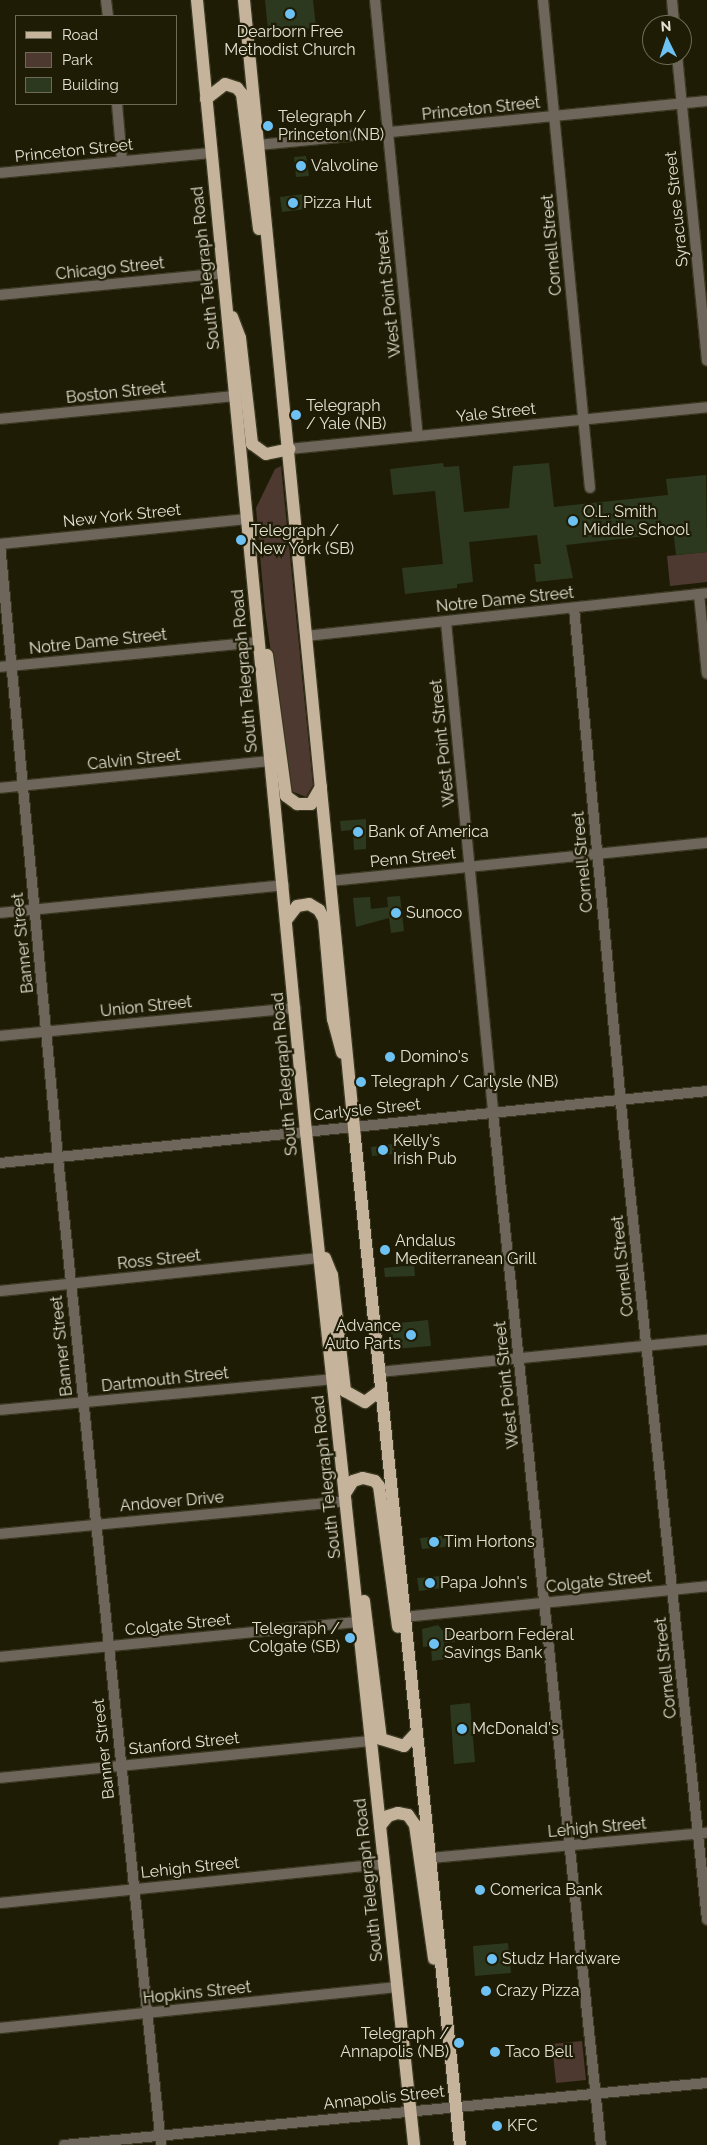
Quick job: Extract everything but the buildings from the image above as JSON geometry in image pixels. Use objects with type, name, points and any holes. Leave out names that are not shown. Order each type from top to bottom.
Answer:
[{"type":"main road","name":"South Telegraph Road","points":[[197,0],[270,762],[296,1008],[306,1132],[321,1258],[370,1741],[414,2144]]},
{"type":"main road","points":[[244,0],[348,1068],[460,2145]]},
{"type":"main road","points":[[206,99],[225,84],[236,88],[242,94],[254,200],[269,255]]},
{"type":"main road","points":[[226,298],[240,338],[252,444],[266,454],[288,449]]},
{"type":"main road","points":[[257,623],[274,688],[286,796],[297,804],[311,804],[321,787]]},
{"type":"main road","points":[[287,919],[297,906],[309,904],[319,910],[324,920],[334,1019],[348,1068]]},
{"type":"main road","points":[[319,1243],[332,1275],[345,1391],[365,1402],[381,1390]]},
{"type":"main road","points":[[346,1496],[353,1481],[363,1478],[375,1480],[379,1486],[391,1593],[409,1658]]},
{"type":"main road","points":[[354,1571],[368,1620],[382,1739],[404,1746],[417,1732]]},
{"type":"main road","points":[[380,1826],[388,1816],[398,1812],[408,1815],[415,1825],[430,1946],[443,1990]]},
{"type":"street","points":[[106,0],[108,15]]},
{"type":"street","name":"West Point Street","points":[[375,0],[418,436]]},
{"type":"street","name":"Cornell Street","points":[[543,0],[590,488]]},
{"type":"street","points":[[672,0],[673,15]]},
{"type":"street","name":"Syracuse Street","points":[[678,65],[707,361]]},
{"type":"street","name":"Princeton Street","points":[[258,146],[707,102]]},
{"type":"street","points":[[117,105],[122,161]]},
{"type":"street","name":"Princeton Street","points":[[0,173],[211,153]]},
{"type":"street","name":"Chicago Street","points":[[0,295],[223,273]]},
{"type":"street","name":"Boston Street","points":[[0,419],[235,396]]},
{"type":"street","name":"Yale Street","points":[[288,449],[707,407]]},
{"type":"street","name":"New York Street","points":[[0,544],[247,519]]},
{"type":"street","name":"Banner Street","points":[[0,544],[58,1158],[160,2140]]},
{"type":"street","points":[[703,593],[707,674]]},
{"type":"street","name":"Notre Dame Street","points":[[306,636],[703,593]]},
{"type":"street","name":"Cornell Street","points":[[574,608],[620,1100],[671,1590],[702,1833],[707,1920]]},
{"type":"street","name":"West Point Street","points":[[446,622],[471,867],[493,1113],[545,1602],[568,1845],[601,2145]]},
{"type":"street","name":"Notre Dame Street","points":[[0,667],[259,642]]},
{"type":"street","name":"Calvin Street","points":[[0,788],[270,762]]},
{"type":"street","name":"Penn Street","points":[[330,881],[707,843]]},
{"type":"street","points":[[0,913],[284,885]]},
{"type":"street","name":"Union Street","points":[[0,1036],[296,1008]]},
{"type":"street","name":"Carlysle Street","points":[[0,1163],[707,1091]]},
{"type":"street","name":"Ross Street","points":[[0,1291],[321,1258]]},
{"type":"street","points":[[379,1372],[707,1340]]},
{"type":"street","name":"Dartmouth Street","points":[[0,1410],[333,1379]]},
{"type":"street","name":"Andover Drive","points":[[0,1534],[346,1496]]},
{"type":"street","name":"Colgate Street","points":[[404,1617],[707,1586]]},
{"type":"street","name":"Colgate Street","points":[[0,1657],[359,1622]]},
{"type":"street","name":"Stanford Street","points":[[0,1778],[370,1741]]},
{"type":"street","name":"Lehigh Street","points":[[430,1858],[702,1833]]},
{"type":"street","name":"Lehigh Street","points":[[0,1903],[383,1864]]},
{"type":"street","name":"Hopkins Street","points":[[0,2028],[397,1987]]},
{"type":"street","name":"Annapolis Street","points":[[64,2145],[160,2140],[456,2105],[707,2083]]},
{"type":"green space","points":[[281,466],[313,785],[306,797],[291,791],[265,611],[256,508],[275,469]]},
{"type":"green space","points":[[707,552],[707,582],[670,586],[667,556]]},
{"type":"green space","points":[[582,2041],[586,2080],[556,2083],[552,2044]]},
{"type":"place","name":"Dearborn Free Methodist Church","points":[[290,14]]},
{"type":"place","name":"Telegraph / Princeton (NB)","points":[[268,126]]},
{"type":"place","name":"Valvoline","points":[[301,166]]},
{"type":"place","name":"Pizza Hut","points":[[293,203]]},
{"type":"place","name":"Telegraph / Yale (NB)","points":[[296,415]]},
{"type":"place","name":"O.L. Smith Middle School","points":[[573,521]]},
{"type":"place","name":"Telegraph / New York (SB)","points":[[241,540]]},
{"type":"place","name":"Bank of America","points":[[358,832]]},
{"type":"place","name":"Sunoco","points":[[396,913]]},
{"type":"place","name":"Domino's","points":[[390,1057]]},
{"type":"place","name":"Telegraph / Carlysle (NB)","points":[[361,1082]]},
{"type":"place","name":"Kelly's Irish Pub","points":[[383,1150]]},
{"type":"place","name":"Andalus Mediterranean Grill","points":[[385,1250]]},
{"type":"place","name":"Advance Auto Parts","points":[[411,1335]]},
{"type":"place","name":"Tim Hortons","points":[[434,1542]]},
{"type":"place","name":"Papa John's","points":[[430,1583]]},
{"type":"place","name":"Telegraph / Colgate (SB)","points":[[350,1638]]},
{"type":"place","name":"Dearborn Federal Savings Bank","points":[[434,1644]]},
{"type":"place","name":"McDonald's","points":[[462,1729]]},
{"type":"place","name":"Comerica Bank","points":[[480,1890]]},
{"type":"place","name":"Studz Hardware","points":[[492,1959]]},
{"type":"place","name":"Crazy Pizza","points":[[486,1991]]},
{"type":"place","name":"Telegraph / Annapolis (NB)","points":[[459,2043]]},
{"type":"place","name":"Taco Bell","points":[[495,2052]]},
{"type":"place","name":"KFC","points":[[497,2126]]}]
